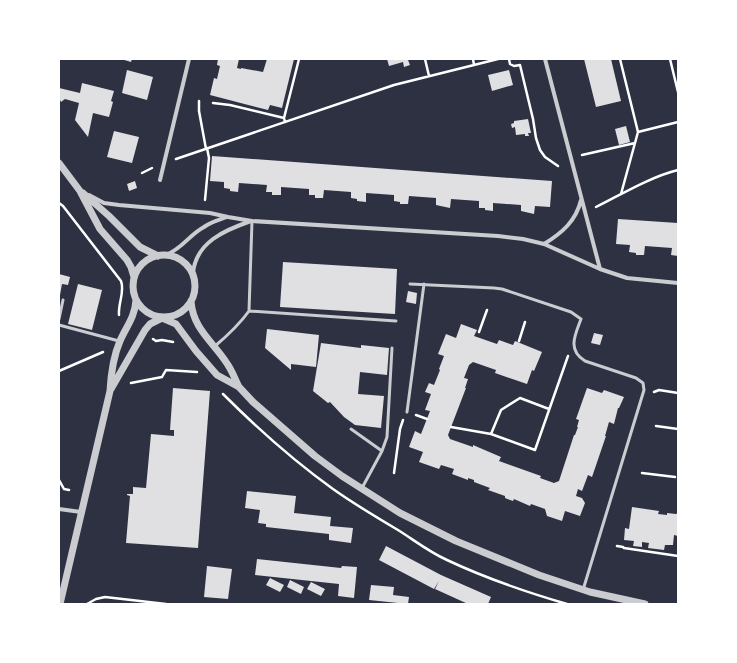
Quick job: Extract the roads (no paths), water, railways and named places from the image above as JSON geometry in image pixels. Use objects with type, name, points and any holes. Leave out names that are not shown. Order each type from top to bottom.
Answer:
[{"type":"street","points":[[160,180],[189,59]]},
{"type":"street","points":[[545,59],[600,269]]},
{"type":"street","points":[[59,163],[80,191],[100,228],[127,260],[134,276]]},
{"type":"street","points":[[80,191],[104,203],[130,207],[210,213],[252,221],[498,236],[523,239],[544,244],[600,269],[627,278],[678,284]]},
{"type":"street","points":[[80,191],[109,216],[140,248],[158,256]]},
{"type":"street","points":[[544,244],[564,231],[570,224],[576,215],[582,199]]},
{"type":"street","points":[[166,255],[175,251],[203,227],[214,221],[228,217]]},
{"type":"street","points":[[110,390],[150,324],[162,318],[179,314],[192,301],[195,292],[193,273],[194,264],[197,256],[215,237],[229,229],[252,221]]},
{"type":"street","points":[[193,273],[185,262],[174,256],[166,255],[150,258],[138,268],[134,276],[133,293],[136,300],[147,312],[176,324],[196,351],[217,375],[239,387],[311,453],[361,488],[413,520],[461,544],[513,566],[583,590],[645,604]]},
{"type":"street","points":[[60,604],[110,390],[111,369],[120,341],[135,311],[136,300]]},
{"type":"street","points":[[192,301],[194,316],[199,328],[228,365],[239,387]]},
{"type":"street","points":[[59,509],[81,512]]},
{"type":"lane","points":[[214,347],[232,332],[249,311],[252,221]]},
{"type":"lane","points":[[410,284],[498,289],[571,312],[580,319],[574,343],[574,349],[579,357],[585,361],[636,378],[643,383],[644,386],[583,590]]},
{"type":"lane","points":[[407,412],[424,284]]},
{"type":"lane","points":[[59,319],[63,300]]},
{"type":"lane","points":[[249,311],[396,321]]},
{"type":"lane","points":[[59,325],[120,341]]},
{"type":"lane","points":[[361,488],[382,451],[387,437],[392,348]]},
{"type":"lane","points":[[351,429],[382,451]]}]
